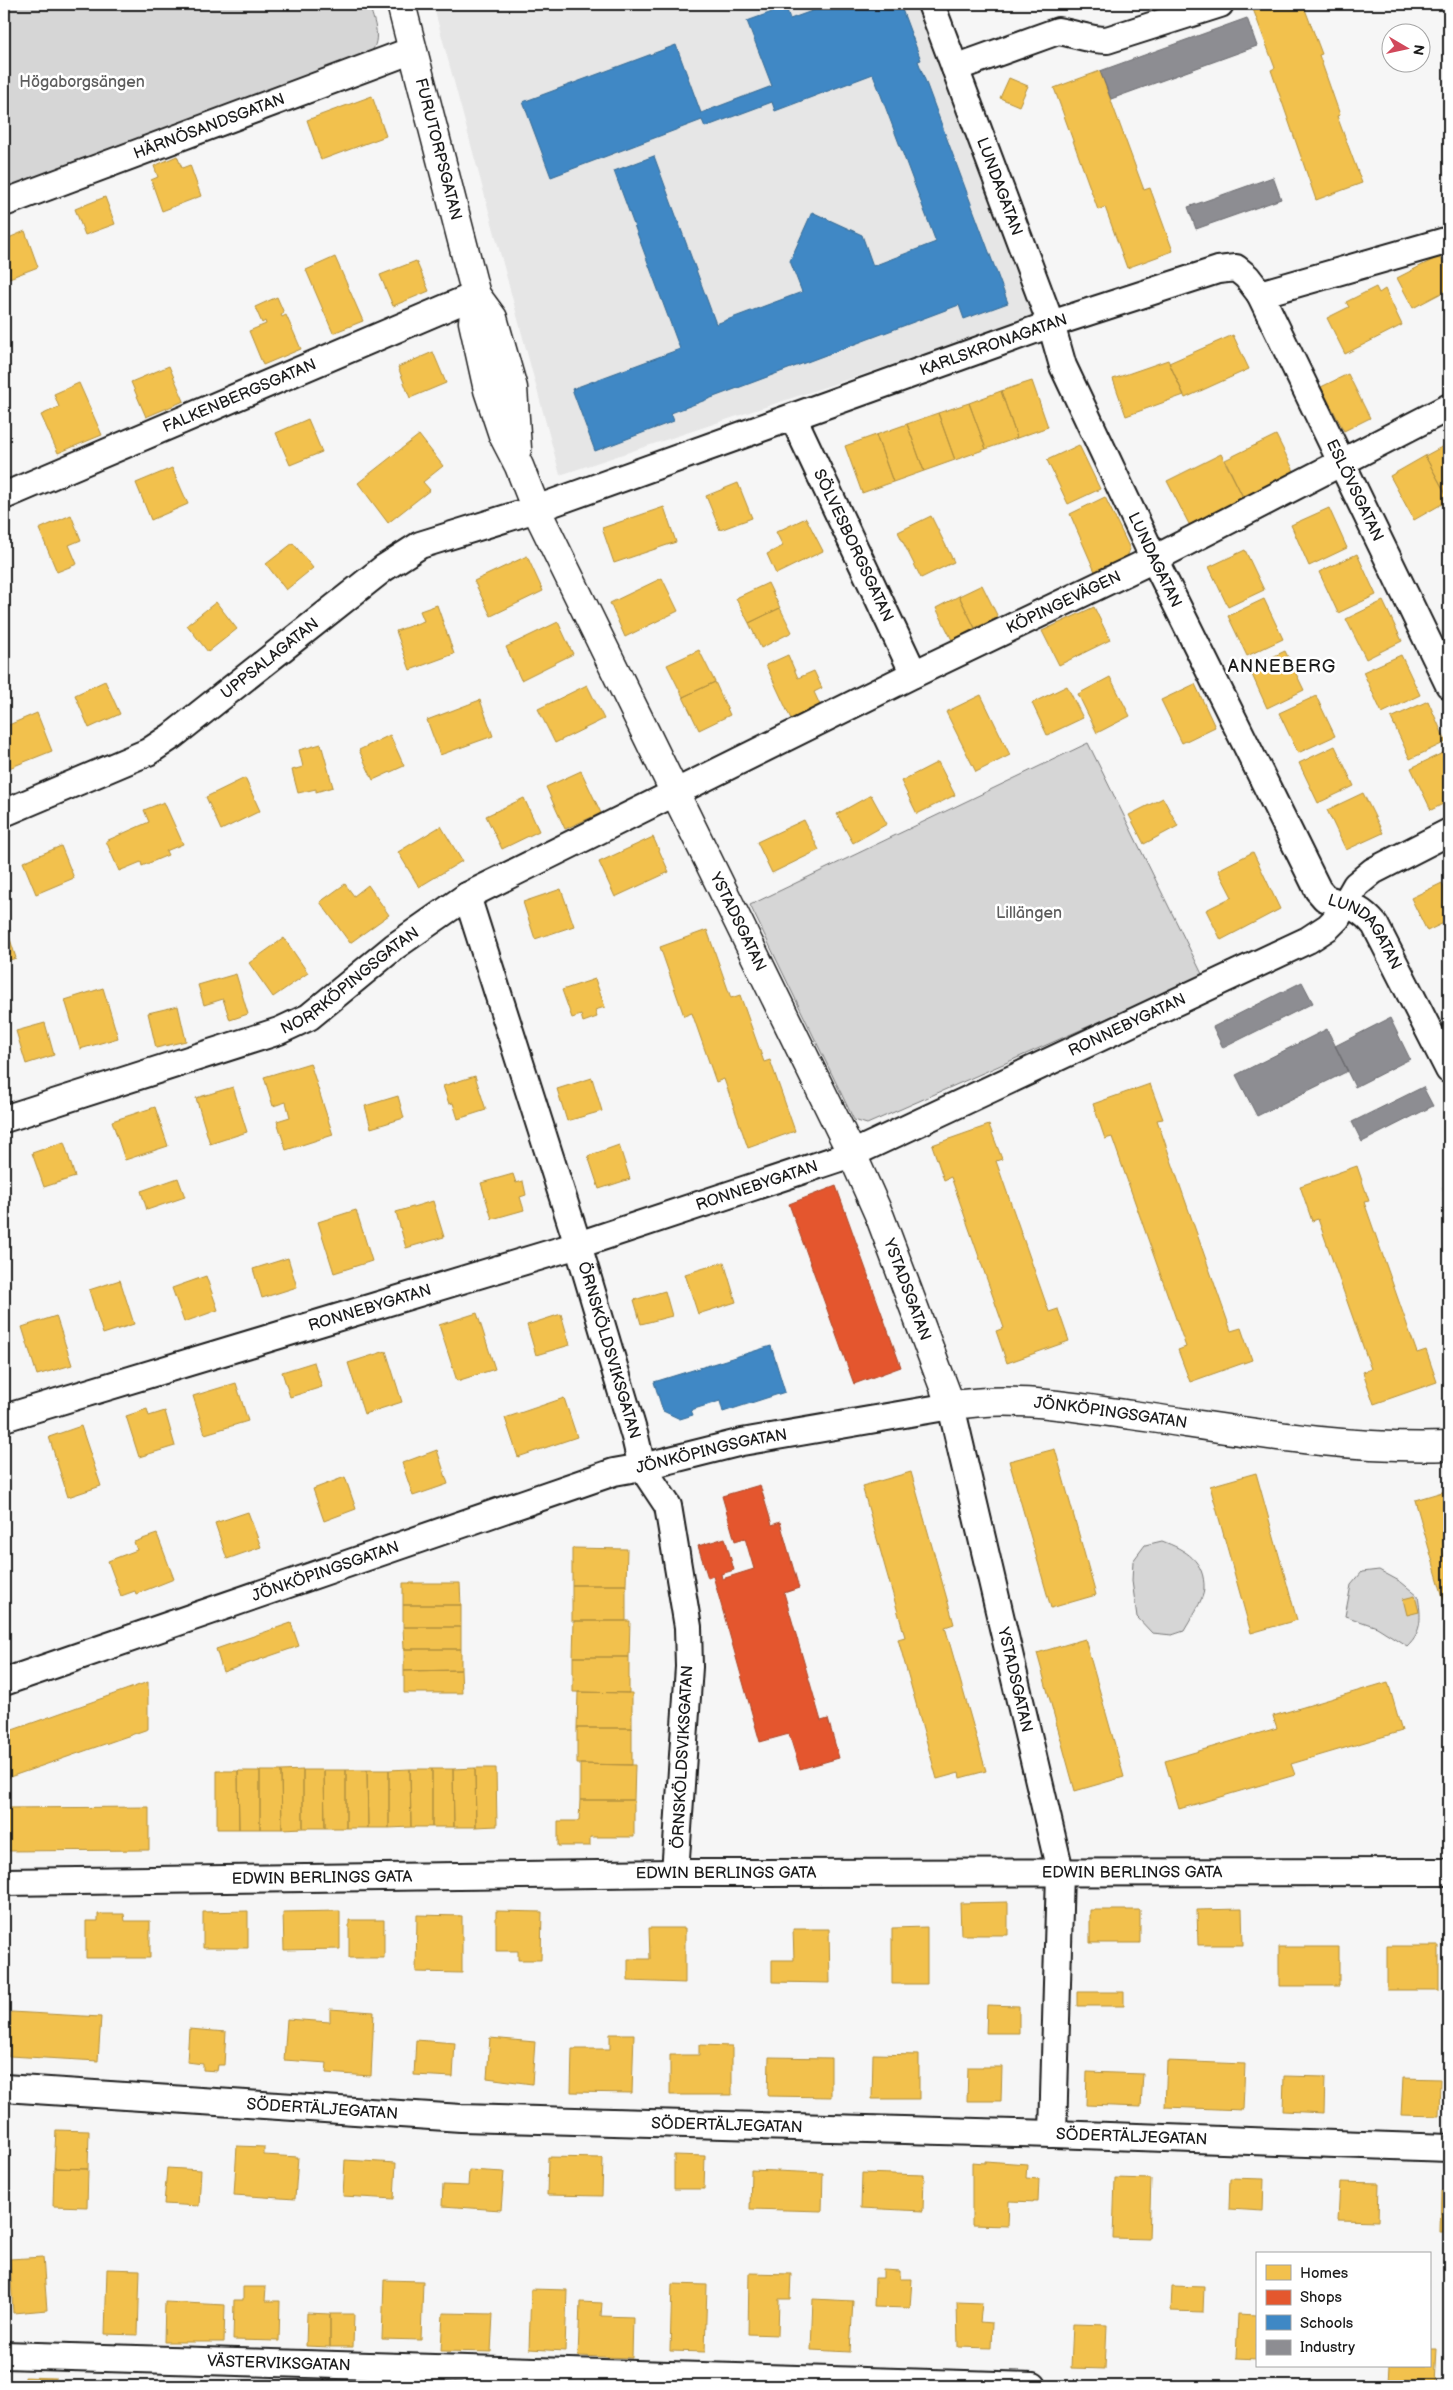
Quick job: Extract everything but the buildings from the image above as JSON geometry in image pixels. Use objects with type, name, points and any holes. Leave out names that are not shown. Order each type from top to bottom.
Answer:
[{"type":"street","name":"FURUTORPSGATAN","points":[[401,4],[476,295],[493,318],[513,388],[519,466],[536,510]]},
{"type":"street","name":"LUNDAGATAN","points":[[931,4],[1051,324],[1063,366],[1154,560],[1318,890],[1324,898],[1347,903],[1358,908],[1375,925],[1449,1070]]},
{"type":"street","points":[[955,68],[1058,31],[1090,40],[1108,40],[1220,4]]},
{"type":"street","name":"HÄRNÖSANDSGATAN","points":[[4,203],[414,50]]},
{"type":"street","points":[[1260,294],[1449,240]]},
{"type":"street","name":"KARLSKRONAGATAN","points":[[536,510],[1051,324],[1218,270],[1236,268],[1247,277],[1260,294]]},
{"type":"street","name":"ESLÖVSGATAN","points":[[1260,294],[1449,685]]},
{"type":"street","name":"FALKENBERGSGATAN","points":[[4,496],[476,295]]},
{"type":"street","name":"KÖPINGEVÄGEN","points":[[676,793],[914,674],[1154,560],[1449,407]]},
{"type":"street","name":"SÖLVESBORGSGATAN","points":[[793,417],[914,674]]},
{"type":"street","name":"YSTADSGATAN","points":[[536,510],[852,1154],[880,1217],[951,1406],[1060,1871],[1053,2134]]},
{"type":"street","name":"UPPSALAGATAN","points":[[4,813],[148,752],[172,736],[384,568],[420,545],[536,510]]},
{"type":"street","name":"NORRKÖPINGSGATAN","points":[[4,1119],[279,1031],[309,1017],[394,947],[467,896],[676,793]]},
{"type":"street","name":"RONNEBYGATAN","points":[[4,1418],[578,1245],[852,1154],[1308,940],[1328,927],[1347,903],[1356,885],[1373,871],[1449,832]]},
{"type":"street","name":"ÖRNSKÖLDSVIKSGATAN","points":[[467,896],[578,1245],[635,1437],[642,1467],[668,1506],[688,1627],[689,1667],[676,1873]]},
{"type":"street","name":"JÖNKÖPINGSGATAN","points":[[4,1682],[614,1472],[642,1467],[742,1442],[979,1401],[1039,1402],[1337,1444],[1387,1447],[1449,1446]]},
{"type":"street","name":"EDWIN BERLINGS GATA","points":[[4,1882],[676,1873],[1060,1871],[1449,1872]]},
{"type":"street","name":"SÖDERTÄLJEGATAN","points":[[4,2088],[461,2118],[1053,2134],[1449,2148]]},
{"type":"street","name":"VÄSTERVIKSGATAN","points":[[4,2355],[1033,2386]]},
{"type":"shaded area","points":[[433,4],[917,4],[1036,317],[560,475]]},
{"type":"shaded area","points":[[1449,1183],[1449,1208],[1441,1187]]},
{"type":"green space","name":"Högaborgsängen","points":[[4,4],[369,4],[375,25],[376,38],[372,50],[367,56],[4,193]]},
{"type":"green space","name":"Lillängen","points":[[1088,743],[1203,976],[867,1124],[854,1120],[750,905]]},
{"type":"green space","points":[[1162,1541],[1179,1548],[1192,1558],[1201,1571],[1203,1579],[1203,1593],[1193,1616],[1184,1631],[1172,1635],[1152,1633],[1137,1617],[1132,1581],[1133,1561],[1145,1545]]},
{"type":"green space","points":[[1379,1570],[1401,1582],[1418,1596],[1420,1623],[1416,1635],[1407,1646],[1377,1627],[1345,1616],[1351,1585],[1362,1572]]},
{"type":"district","name":"ANNEBERG","points":[[1282,666]]}]
